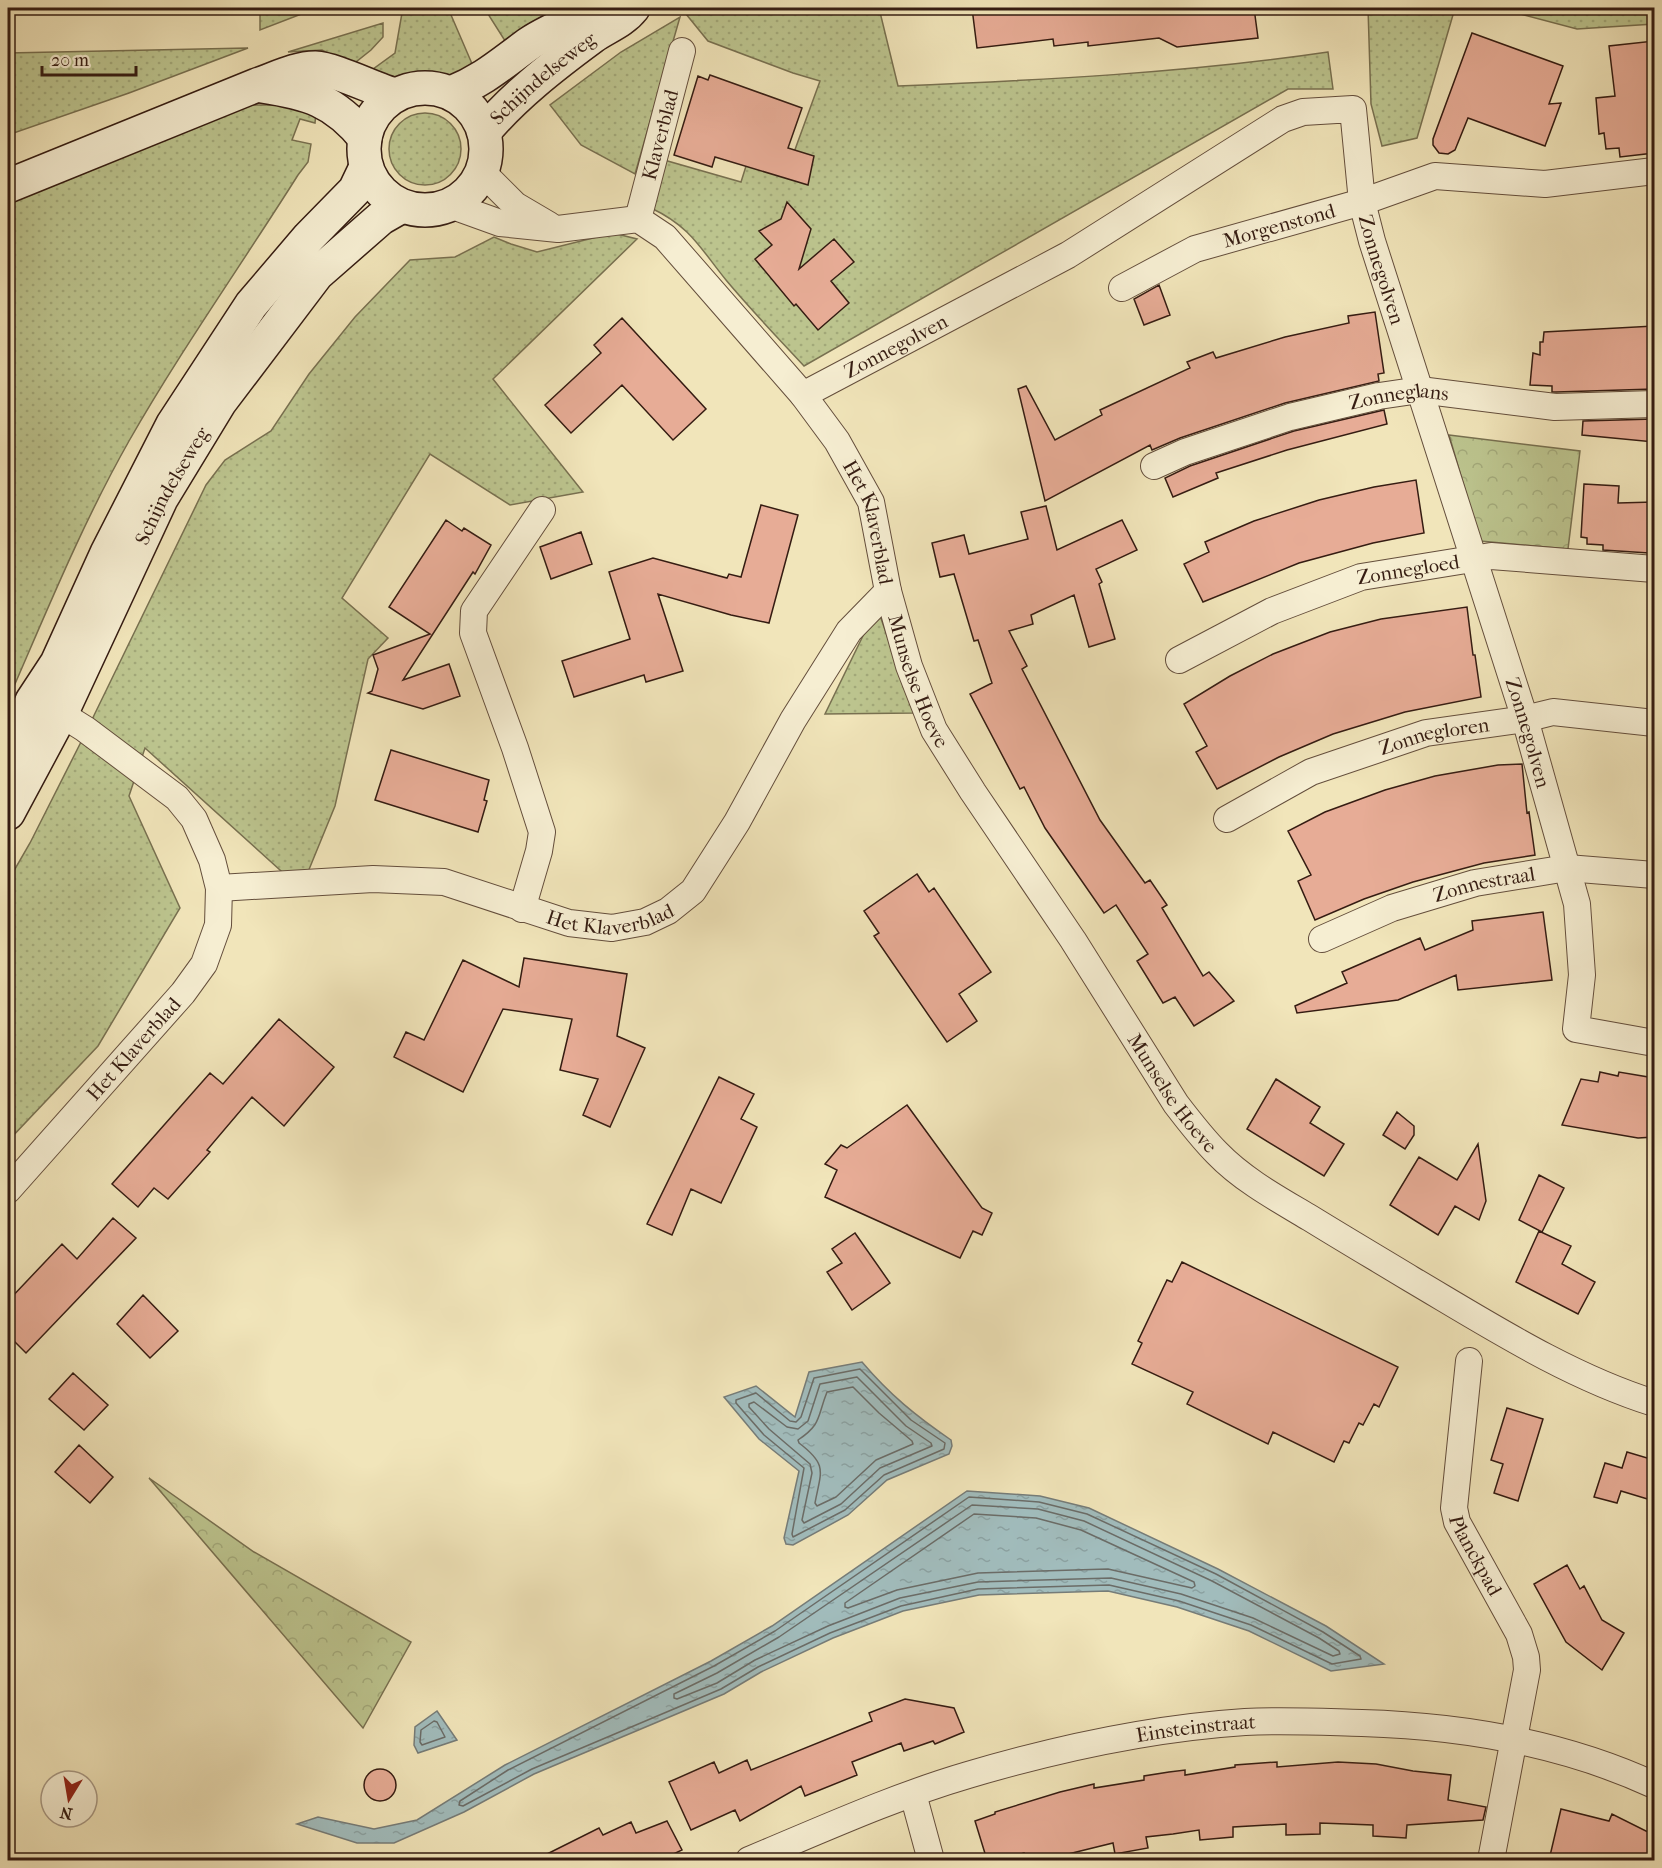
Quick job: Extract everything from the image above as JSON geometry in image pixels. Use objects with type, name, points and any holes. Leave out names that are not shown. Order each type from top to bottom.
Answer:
[{"type":"main road","name":"Schijndelseweg","points":[[451,93],[480,80],[531,43],[601,8]]},
{"type":"main road","name":"Schijndelseweg","points":[[484,132],[519,95],[593,36],[626,16],[633,8]]},
{"type":"main road","points":[[8,186],[294,72],[316,68],[351,78],[395,95]]},
{"type":"main road","points":[[257,85],[301,92],[330,106],[351,120],[380,190],[390,200],[402,206],[418,210],[434,210],[450,205],[464,197],[475,186],[486,158],[484,132],[480,120],[472,109],[451,93],[423,88],[395,95],[375,113],[369,125],[366,152]]},
{"type":"main road","name":"Schijndelseweg","points":[[8,756],[32,701],[57,663],[107,553],[173,424],[251,305],[309,237],[355,190],[366,152]]},
{"type":"main road","name":"Schijndelseweg","points":[[8,813],[61,714],[161,499],[220,402],[316,274],[381,218],[402,206]]},
{"type":"main road","points":[[57,663],[51,701],[61,714]]},
{"type":"street","name":"Klaverblad","points":[[638,219],[682,51]]},
{"type":"street","name":"Zonnegolven","points":[[803,395],[1068,255],[1283,118],[1303,112],[1353,109],[1362,202],[1372,241],[1525,719],[1577,904],[1582,975],[1576,1029],[1654,1043]]},
{"type":"street","name":"Morgenstond","points":[[1122,288],[1195,249],[1362,202],[1435,176],[1545,184],[1654,171]]},
{"type":"street","points":[[482,172],[515,205],[558,229]]},
{"type":"street","points":[[450,205],[500,223],[558,229],[638,219]]},
{"type":"street","name":"Het Klaverblad","points":[[219,888],[373,879],[444,882],[569,923],[612,928],[645,921],[660,915],[693,891],[731,832],[793,720],[849,631],[888,591],[871,502],[837,441],[803,395],[665,237],[638,219]]},
{"type":"street","name":"Zonneglans","points":[[1154,466],[1185,452],[1290,417],[1379,396],[1420,390],[1555,407],[1654,404]]},
{"type":"street","name":"Het Klaverblad","points":[[522,909],[539,851],[542,832],[515,748],[473,633],[474,611],[542,510]]},
{"type":"street","name":"Zonnegloed","points":[[1179,660],[1272,610],[1361,577],[1491,556],[1654,569]]},
{"type":"street","name":"Munselse Hoeve","points":[[888,591],[909,666],[934,730],[1176,1104],[1218,1154],[1245,1177],[1284,1203],[1474,1316],[1567,1367],[1654,1403]]},
{"type":"street","name":"Zonnegloren","points":[[1227,819],[1311,772],[1426,733],[1525,719],[1553,712],[1654,723]]},
{"type":"street","name":"Het Klaverblad","points":[[8,1190],[183,993],[204,964],[218,926],[219,888],[212,860],[194,819],[177,798],[86,729],[61,714]]},
{"type":"street","name":"Zonnestraal","points":[[1322,939],[1392,908],[1474,883],[1567,868],[1654,875]]},
{"type":"street","name":"Planckpad","points":[[1469,1361],[1454,1508],[1457,1522],[1523,1646],[1527,1670],[1491,1860]]},
{"type":"street","name":"Einsteinstraat","points":[[749,1860],[854,1816],[966,1775],[1050,1753],[1112,1740],[1244,1722],[1302,1721],[1455,1729],[1577,1755],[1629,1773],[1654,1785]]},
{"type":"street","points":[[913,1794],[931,1860]]},
{"type":"green space","points":[[260,8],[317,8],[260,30]]},
{"type":"green space","points":[[427,8],[448,8],[476,73],[388,78],[369,72],[395,53],[402,13]]},
{"type":"green space","points":[[487,8],[562,8],[507,44],[488,14]]},
{"type":"green space","points":[[701,8],[879,8],[898,86],[1168,70],[1328,52],[1333,89],[1288,89],[804,366],[735,291],[694,239],[665,215],[651,208],[664,160],[741,182],[747,163],[793,155],[820,81],[708,41],[686,14]]},
{"type":"green space","points":[[1368,8],[1455,8],[1417,138],[1382,146],[1371,104]]},
{"type":"green space","points":[[1498,8],[1654,8],[1654,24],[1577,29]]},
{"type":"green space","points":[[680,17],[635,174],[581,145],[550,105],[621,52]]},
{"type":"green space","points":[[383,23],[383,37],[352,65],[322,50],[288,52]]},
{"type":"green space","points":[[248,48],[129,93],[8,135],[8,53]]},
{"type":"green space","points":[[245,105],[292,105],[316,112],[315,123],[300,119],[292,140],[311,144],[308,162],[191,340],[129,441],[80,536],[8,700],[8,201]]},
{"type":"green space","points":[[432,113],[451,123],[459,135],[461,149],[459,163],[451,175],[439,183],[418,185],[399,175],[391,163],[389,142],[399,123],[411,115]]},
{"type":"green space","points":[[613,233],[637,239],[493,379],[583,492],[510,505],[430,454],[342,598],[388,638],[368,659],[335,806],[301,889],[145,748],[129,796],[180,908],[98,1046],[8,1141],[8,881],[30,843],[83,738],[206,485],[225,460],[271,431],[309,374],[355,317],[410,260],[455,257],[494,237],[537,252]]},
{"type":"green space","points":[[1449,435],[1580,451],[1568,549],[1480,541]]},
{"type":"green space","points":[[877,607],[914,713],[825,714]]},
{"type":"green space","points":[[149,1478],[254,1552],[411,1642],[363,1728]]},
{"type":"water","points":[[862,1362],[904,1404],[951,1440],[952,1446],[949,1454],[887,1480],[848,1515],[793,1545],[786,1544],[784,1538],[799,1471],[759,1439],[724,1397],[756,1386],[795,1417],[809,1372]]},
{"type":"water","points":[[967,1491],[1040,1496],[1089,1508],[1218,1569],[1326,1626],[1384,1664],[1331,1671],[1249,1631],[1177,1607],[1108,1591],[979,1595],[903,1611],[833,1638],[761,1672],[724,1694],[534,1774],[464,1812],[394,1843],[357,1843],[297,1824],[318,1817],[374,1829],[417,1820],[505,1765],[711,1661],[772,1626]]},
{"type":"water","points":[[437,1711],[457,1740],[418,1753],[414,1745],[415,1727]]},
{"type":"building","points":[[972,8],[1254,8],[1258,38],[1177,47],[1159,38],[1088,46],[1088,42],[1054,46],[1053,39],[977,48]]},
{"type":"building","points":[[1472,33],[1563,66],[1549,104],[1561,103],[1545,146],[1468,118],[1455,150],[1448,154],[1439,153],[1433,145],[1433,139]]},
{"type":"building","points":[[1654,41],[1654,153],[1620,157],[1619,148],[1606,149],[1604,133],[1599,134],[1596,98],[1615,96],[1609,46]]},
{"type":"building","points":[[710,75],[802,108],[788,148],[814,156],[808,185],[715,157],[712,167],[674,155],[698,76],[708,80]]},
{"type":"building","points":[[787,202],[811,229],[799,269],[834,239],[854,262],[831,281],[849,303],[818,330],[796,304],[794,306],[755,259],[772,245],[759,231],[781,219]]},
{"type":"building","points":[[1159,285],[1170,315],[1144,325],[1134,299]]},
{"type":"building","points":[[1375,312],[1384,373],[1378,374],[1379,381],[1285,403],[1180,438],[1152,450],[1150,445],[1045,501],[1018,389],[1026,386],[1055,440],[1102,415],[1100,410],[1190,368],[1187,362],[1213,352],[1216,358],[1285,337],[1349,323],[1348,316]]},
{"type":"building","points":[[622,318],[706,409],[673,440],[622,385],[571,433],[545,405],[601,353],[594,345]]},
{"type":"building","points":[[1654,326],[1654,389],[1552,392],[1552,386],[1530,385],[1533,353],[1540,355],[1540,342],[1543,342],[1544,332]]},
{"type":"building","points":[[1384,410],[1387,424],[1287,450],[1216,473],[1218,478],[1173,497],[1165,478],[1190,466],[1294,431]]},
{"type":"building","points":[[1654,419],[1654,442],[1582,435],[1583,421]]},
{"type":"building","points":[[1416,480],[1424,533],[1373,543],[1299,563],[1203,602],[1184,564],[1209,552],[1205,542],[1254,521],[1319,500]]},
{"type":"building","points":[[1584,484],[1619,486],[1618,503],[1654,502],[1654,545],[1650,546],[1649,553],[1603,550],[1603,545],[1587,544],[1587,538],[1581,537]]},
{"type":"building","points":[[761,505],[798,515],[769,623],[731,615],[658,594],[683,671],[646,682],[644,675],[574,697],[562,661],[630,639],[609,572],[653,558],[727,578],[729,574],[741,577]]},
{"type":"building","points":[[1046,506],[1057,550],[1122,520],[1137,550],[1096,569],[1102,582],[1099,584],[1115,639],[1089,647],[1074,595],[1031,615],[1033,624],[1009,631],[1027,666],[1022,669],[1100,820],[1145,883],[1150,880],[1167,905],[1162,908],[1203,976],[1209,972],[1234,1001],[1194,1026],[1175,997],[1163,1003],[1137,961],[1148,954],[1116,905],[1104,913],[1045,828],[1024,787],[1020,789],[970,694],[992,683],[978,640],[974,641],[954,574],[940,577],[932,543],[964,535],[969,554],[1028,539],[1021,512]]},
{"type":"building","points":[[446,520],[462,531],[464,528],[491,545],[475,574],[473,572],[403,680],[449,664],[460,696],[423,709],[368,693],[372,691],[378,669],[373,655],[430,634],[389,607]]},
{"type":"building","points":[[581,532],[592,564],[551,579],[540,547]]},
{"type":"building","points":[[1467,607],[1481,697],[1405,712],[1333,734],[1279,757],[1217,789],[1196,752],[1207,746],[1184,704],[1230,676],[1273,654],[1330,632],[1381,619]]},
{"type":"building","points":[[391,750],[489,780],[484,800],[487,801],[478,832],[375,800]]},
{"type":"building","points":[[1522,764],[1527,813],[1529,812],[1535,855],[1484,863],[1413,882],[1364,899],[1315,920],[1298,881],[1311,875],[1288,831],[1325,812],[1385,790],[1435,776],[1498,765]]},
{"type":"building","points":[[917,874],[929,892],[934,888],[991,972],[959,994],[977,1021],[947,1042],[874,936],[879,933],[864,911]]},
{"type":"building","points":[[1543,912],[1552,980],[1458,990],[1456,975],[1398,1000],[1297,1013],[1295,1006],[1347,983],[1342,972],[1420,938],[1425,950],[1473,930],[1472,921]]},
{"type":"building","points":[[524,958],[627,974],[617,1036],[645,1048],[610,1127],[583,1115],[598,1079],[560,1070],[572,1019],[503,1009],[463,1092],[394,1057],[406,1032],[424,1040],[463,960],[519,987]]},
{"type":"building","points":[[279,1019],[334,1067],[284,1126],[252,1097],[207,1150],[210,1152],[168,1199],[154,1188],[138,1207],[112,1184],[210,1073],[223,1084]]},
{"type":"building","points":[[1600,1072],[1618,1076],[1619,1072],[1654,1078],[1654,1137],[1638,1138],[1562,1125],[1581,1079],[1598,1082]]},
{"type":"building","points":[[719,1077],[754,1094],[741,1119],[757,1127],[721,1203],[691,1189],[672,1235],[647,1224]]},
{"type":"building","points":[[1276,1079],[1320,1107],[1310,1123],[1344,1144],[1324,1176],[1247,1129]]},
{"type":"building","points":[[907,1105],[982,1208],[992,1213],[982,1235],[973,1231],[960,1258],[825,1197],[837,1170],[825,1164],[841,1145],[847,1148]]},
{"type":"building","points":[[1397,1112],[1414,1126],[1414,1135],[1405,1149],[1383,1135]]},
{"type":"building","points":[[1478,1144],[1486,1201],[1479,1220],[1455,1206],[1438,1235],[1390,1205],[1419,1157],[1457,1180]]},
{"type":"building","points":[[1539,1175],[1564,1188],[1542,1232],[1519,1220]]},
{"type":"building","points":[[113,1218],[136,1238],[26,1353],[8,1335],[8,1301],[62,1244],[77,1259]]},
{"type":"building","points":[[1539,1231],[1571,1246],[1562,1264],[1595,1282],[1578,1314],[1516,1282]]},
{"type":"building","points":[[855,1233],[890,1283],[852,1310],[827,1272],[842,1263],[832,1249]]},
{"type":"building","points":[[1182,1262],[1398,1367],[1379,1407],[1374,1404],[1363,1425],[1359,1423],[1349,1443],[1344,1441],[1334,1462],[1273,1432],[1268,1444],[1187,1404],[1193,1392],[1132,1364],[1142,1343],[1138,1341],[1167,1280],[1172,1282]]},
{"type":"building","points":[[143,1295],[178,1331],[150,1358],[117,1324]]},
{"type":"building","points":[[73,1373],[108,1405],[84,1430],[49,1399]]},
{"type":"building","points":[[1507,1408],[1543,1419],[1518,1501],[1494,1493],[1503,1464],[1491,1460]]},
{"type":"building","points":[[79,1445],[113,1477],[90,1503],[55,1472]]},
{"type":"building","points":[[1627,1452],[1654,1460],[1654,1501],[1621,1491],[1617,1503],[1594,1497],[1605,1463],[1622,1468]]},
{"type":"building","points":[[1567,1565],[1580,1589],[1584,1586],[1602,1620],[1624,1633],[1602,1670],[1566,1642],[1534,1584]]},
{"type":"building","points":[[905,1699],[954,1708],[964,1732],[935,1744],[933,1741],[904,1751],[901,1743],[852,1762],[857,1775],[805,1796],[801,1786],[740,1821],[735,1810],[691,1830],[669,1782],[714,1762],[719,1773],[747,1760],[751,1770],[872,1721],[869,1713]]},
{"type":"building","points":[[1277,1762],[1277,1767],[1338,1762],[1376,1764],[1451,1775],[1448,1800],[1486,1807],[1483,1820],[1407,1825],[1406,1838],[1373,1836],[1373,1825],[1320,1823],[1320,1834],[1286,1835],[1286,1824],[1233,1827],[1233,1837],[1200,1840],[1199,1830],[1146,1837],[1148,1848],[1115,1854],[1113,1843],[1060,1856],[1062,1860],[1027,1860],[1024,1853],[1001,1860],[987,1860],[975,1821],[995,1814],[995,1812],[1094,1784],[1094,1788],[1144,1780],[1144,1776],[1169,1772],[1185,1770],[1185,1775],[1235,1767],[1235,1765]]},
{"type":"building","points":[[380,1769],[391,1774],[396,1785],[391,1796],[380,1801],[369,1796],[364,1785],[369,1774]]},
{"type":"building","points":[[1561,1809],[1609,1821],[1612,1814],[1654,1835],[1654,1860],[1549,1860]]},
{"type":"building","points":[[667,1821],[682,1850],[661,1860],[535,1860],[599,1828],[603,1835],[631,1822],[636,1833]]}]
